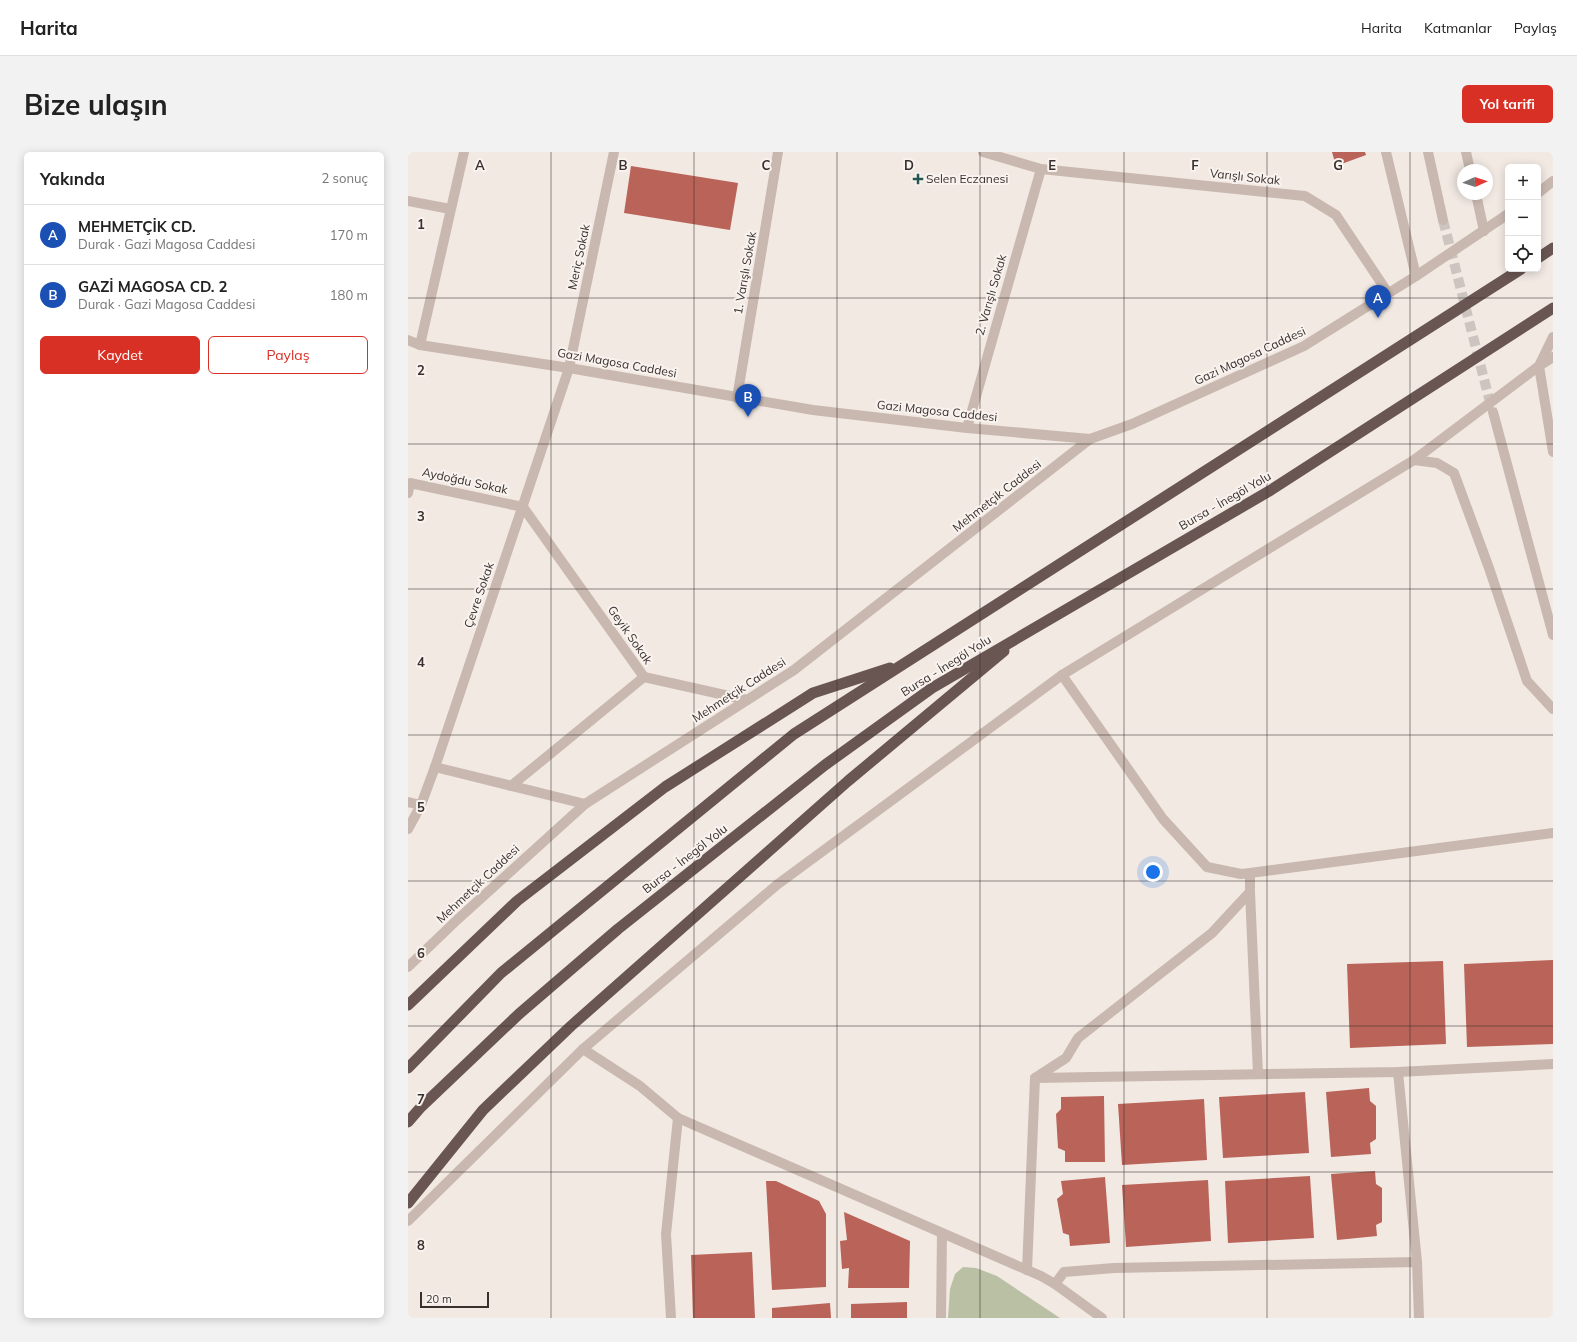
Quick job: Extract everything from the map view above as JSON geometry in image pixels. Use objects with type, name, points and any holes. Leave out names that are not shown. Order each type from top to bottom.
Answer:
[{"type":"highway","points":[[1541,256],[1553,248]]},
{"type":"highway","name":"Bursa - İnegöl Yolu","points":[[408,1068],[501,973],[794,734],[1516,272]]},
{"type":"highway","name":"Bursa - İnegöl Yolu","points":[[408,1122],[421,1107],[519,1014],[630,919],[825,765],[925,692],[1271,490],[1553,308]]},
{"type":"highway","points":[[408,1203],[483,1110],[571,1026],[848,781],[1031,629]]},
{"type":"highway","points":[[408,1005],[517,901],[665,787],[812,693],[906,663]]},
{"type":"street","points":[[420,345],[464,152]]},
{"type":"street","name":"Meriç Sokak","points":[[569,368],[614,152]]},
{"type":"street","name":"1. Varışlı Sokak","points":[[737,398],[778,152]]},
{"type":"street","name":"Varışlı Sokak","points":[[983,152],[1041,169],[1305,196],[1336,215],[1388,293]]},
{"type":"street","points":[[1386,152],[1416,276]]},
{"type":"street","points":[[1428,152],[1443,220]]},
{"type":"street","points":[[1466,152],[1469,164]]},
{"type":"street","name":"2. Varışlı Sokak","points":[[967,428],[1041,169]]},
{"type":"street","points":[[1541,191],[1553,181]]},
{"type":"street","points":[[408,200],[450,209]]},
{"type":"street","points":[[1477,200],[1484,231]]},
{"type":"street","name":"Gazi Magosa Caddesi","points":[[420,345],[569,368],[813,410],[967,428],[1090,439],[1132,424],[1304,346],[1416,276],[1505,216]]},
{"type":"street","points":[[1553,337],[1539,366],[1553,452]]},
{"type":"street","points":[[408,340],[420,345]]},
{"type":"street","points":[[408,346],[420,345]]},
{"type":"street","points":[[408,1221],[583,1049],[778,884],[1062,675],[1414,460],[1553,357]]},
{"type":"street","name":"Çevre Sokak","points":[[408,829],[421,805],[435,767],[569,368]]},
{"type":"street","points":[[1493,412],[1553,635]]},
{"type":"street","name":"Mehmetçik Caddesi","points":[[408,967],[458,919],[585,804],[794,670],[1090,439]]},
{"type":"street","points":[[1414,460],[1437,463],[1454,473],[1489,568],[1527,681],[1553,709]]},
{"type":"street","name":"Aydoğdu Sokak","points":[[408,492],[410,483],[523,507]]},
{"type":"street","name":"Geyik Sokak","points":[[510,786],[644,677],[523,507]]},
{"type":"street","points":[[1062,675],[1163,819],[1207,867],[1241,874],[1553,833]]},
{"type":"street","points":[[644,677],[747,700]]},
{"type":"street","points":[[435,767],[585,804]]},
{"type":"street","points":[[408,802],[421,805]]},
{"type":"street","points":[[1250,873],[1258,1074]]},
{"type":"street","points":[[1035,1078],[1066,1058],[1078,1038],[1212,933],[1250,892]]},
{"type":"street","points":[[583,1049],[640,1086],[678,1118],[1027,1270],[1055,1284],[1102,1318]]},
{"type":"street","points":[[1035,1078],[1398,1072],[1553,1064]]},
{"type":"street","points":[[1398,1072],[1417,1262],[1419,1318]]},
{"type":"street","points":[[1027,1270],[1035,1078]]},
{"type":"street","points":[[671,1318],[666,1234],[678,1118]]},
{"type":"street","points":[[941,1318],[942,1233]]},
{"type":"street","points":[[1055,1284],[1064,1272],[1114,1268],[1417,1262]]},
{"type":"green space","points":[[963,1267],[976,1268],[997,1276],[1060,1318],[948,1318],[950,1289],[955,1274]]},
{"type":"building","points":[[1332,152],[1365,152],[1366,155],[1336,166]]},
{"type":"building","points":[[631,166],[738,183],[730,230],[624,213]]},
{"type":"building","points":[[1553,960],[1553,1044],[1467,1047],[1464,964]]},
{"type":"building","points":[[1443,961],[1446,1044],[1350,1048],[1347,964]]},
{"type":"building","points":[[1369,1088],[1370,1101],[1376,1106],[1376,1139],[1370,1143],[1371,1154],[1331,1157],[1326,1092]]},
{"type":"building","points":[[1305,1092],[1309,1153],[1223,1158],[1219,1097]]},
{"type":"building","points":[[1104,1096],[1105,1162],[1065,1162],[1065,1151],[1058,1148],[1056,1114],[1061,1109],[1061,1097]]},
{"type":"building","points":[[1204,1099],[1207,1160],[1122,1165],[1118,1104]]},
{"type":"building","points":[[1375,1171],[1376,1184],[1382,1188],[1382,1222],[1376,1225],[1377,1236],[1337,1240],[1331,1174]]},
{"type":"building","points":[[1310,1176],[1314,1238],[1228,1243],[1225,1181]]},
{"type":"building","points":[[1105,1177],[1110,1243],[1070,1246],[1069,1235],[1063,1233],[1057,1199],[1063,1194],[1061,1181]]},
{"type":"building","points":[[1208,1180],[1211,1241],[1126,1247],[1122,1185]]},
{"type":"building","points":[[766,1181],[776,1181],[819,1201],[826,1214],[826,1287],[772,1290]]},
{"type":"building","points":[[844,1212],[910,1241],[909,1288],[848,1288],[849,1268],[842,1269],[840,1241],[847,1240]]},
{"type":"building","points":[[752,1252],[755,1318],[693,1318],[691,1255]]},
{"type":"building","points":[[907,1302],[907,1318],[851,1318],[851,1304]]},
{"type":"building","points":[[830,1303],[831,1318],[772,1318],[772,1308]]},
{"type":"tunnel","points":[[1443,220],[1492,410]]},
{"type":"place","name":"Selen Eczanesi","points":[[918,179]]},
{"type":"place","name":"MEHMETÇİK CD.","points":[[1378,318]]},
{"type":"place","name":"GAZİ MAGOSA CD. 2","points":[[748,417]]}]
